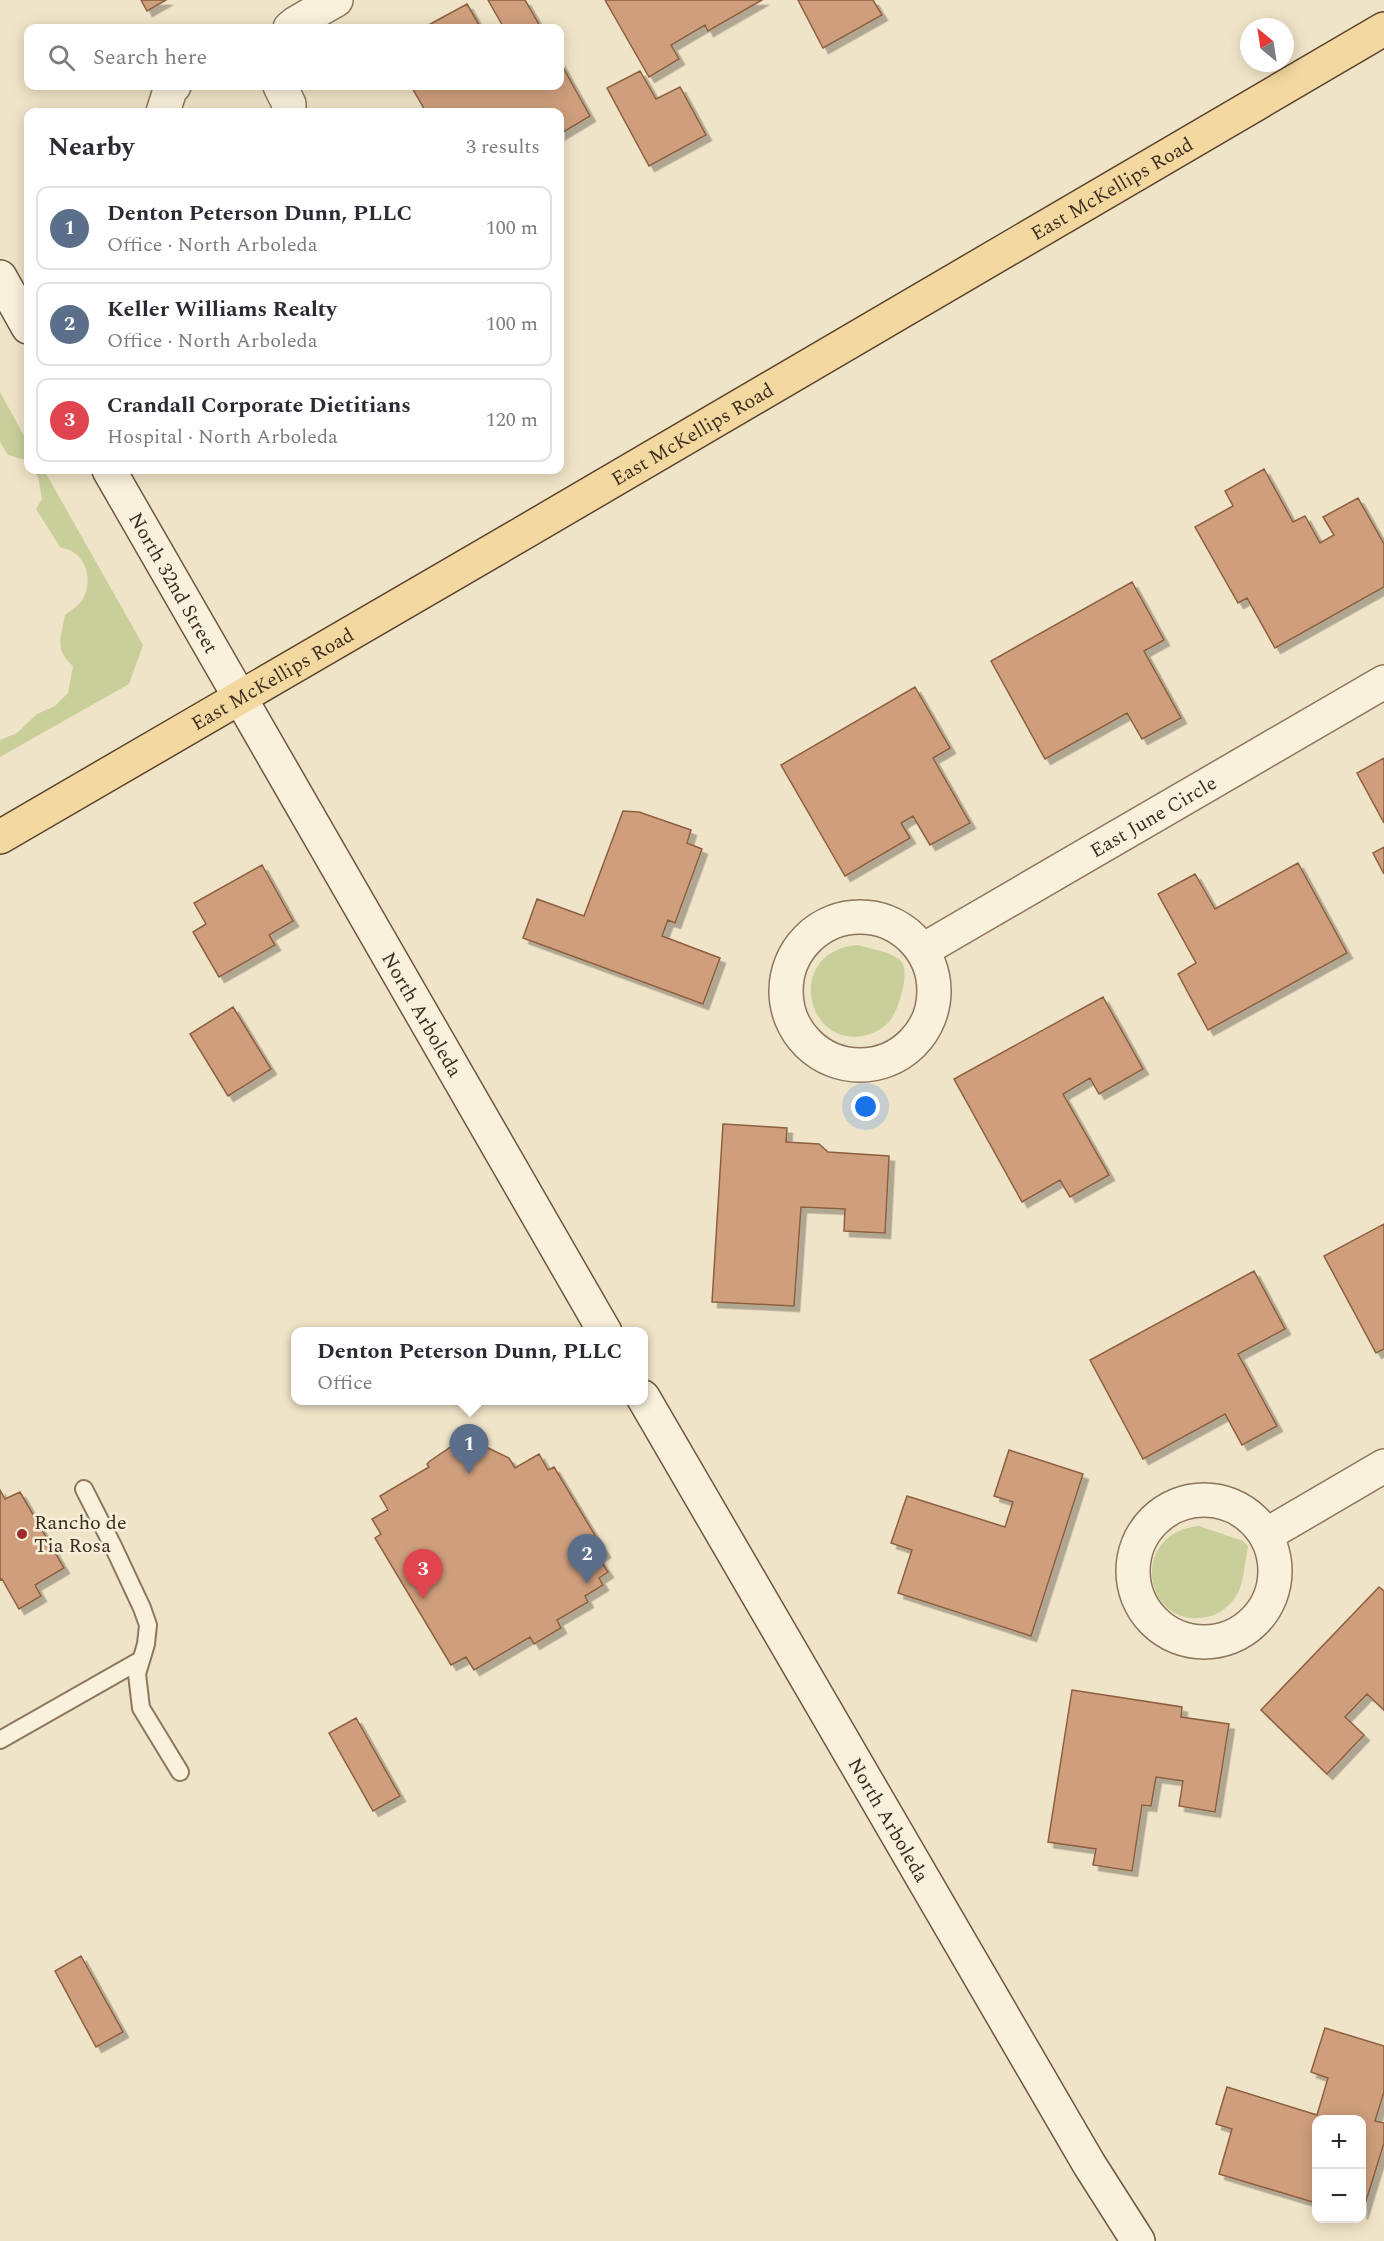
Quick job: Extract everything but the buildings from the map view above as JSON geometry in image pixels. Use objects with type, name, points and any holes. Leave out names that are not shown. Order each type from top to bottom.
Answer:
[{"type":"main road","name":"East McKellips Road","points":[[0,837],[1384,29]]},
{"type":"street","points":[[297,24],[336,0]]},
{"type":"street","points":[[164,108],[170,90]]},
{"type":"street","points":[[282,90],[289,108]]},
{"type":"street","points":[[0,277],[24,320]]},
{"type":"street","name":"North 32nd Street","points":[[111,474],[240,697]]},
{"type":"street","name":"East June Circle","points":[[923,950],[1384,682]]},
{"type":"street","name":"North Arboleda","points":[[240,697],[602,1327]]},
{"type":"street","points":[[860,916],[882,919],[903,929],[923,950],[931,966],[935,990],[932,1013],[921,1035],[904,1052],[882,1062],[858,1066],[835,1061],[813,1050],[797,1033],[788,1012],[785,989],[789,966],[800,946],[817,930],[837,920],[860,916]]},
{"type":"street","name":"North Arboleda","points":[[648,1405],[1089,2164],[1138,2241]]},
{"type":"street","points":[[1266,1535],[1384,1466]]},
{"type":"street","points":[[1207,1499],[1231,1505],[1251,1518],[1266,1535],[1274,1558],[1274,1581],[1268,1602],[1254,1621],[1236,1634],[1214,1641],[1191,1641],[1170,1633],[1152,1620],[1139,1601],[1132,1579],[1134,1555],[1144,1532],[1160,1514],[1182,1503],[1207,1499]]},
{"type":"lane","points":[[84,1489],[114,1546],[148,1625],[146,1644],[139,1661],[137,1674],[141,1708],[180,1772]]},
{"type":"lane","points":[[0,1740],[139,1661]]},
{"type":"green space","points":[[0,392],[24,436],[24,460],[8,455],[0,442]]},
{"type":"green space","points":[[35,474],[46,474],[143,645],[129,684],[0,757],[0,740],[17,733],[37,714],[55,706],[68,693],[73,666],[63,655],[61,649],[62,630],[65,615],[80,603],[88,583],[83,562],[72,551],[60,547],[36,509],[42,499]]},
{"type":"green space","points":[[858,945],[887,953],[901,961],[904,966],[904,982],[896,1010],[886,1025],[862,1036],[842,1035],[827,1027],[816,1013],[811,996],[812,979],[820,963],[835,951]]},
{"type":"green space","points":[[1199,1526],[1243,1541],[1248,1546],[1241,1584],[1232,1601],[1225,1609],[1211,1616],[1188,1618],[1171,1611],[1159,1597],[1152,1580],[1153,1562],[1161,1546],[1176,1533]]},
{"type":"place","name":"Denton Peterson Dunn, PLLC","points":[[469,1474]]},
{"type":"place","name":"Rancho de Tia Rosa","points":[[22,1534]]},
{"type":"place","name":"Keller Williams Realty","points":[[587,1584]]},
{"type":"place","name":"Crandall Corporate Dietitians","points":[[423,1599]]}]
